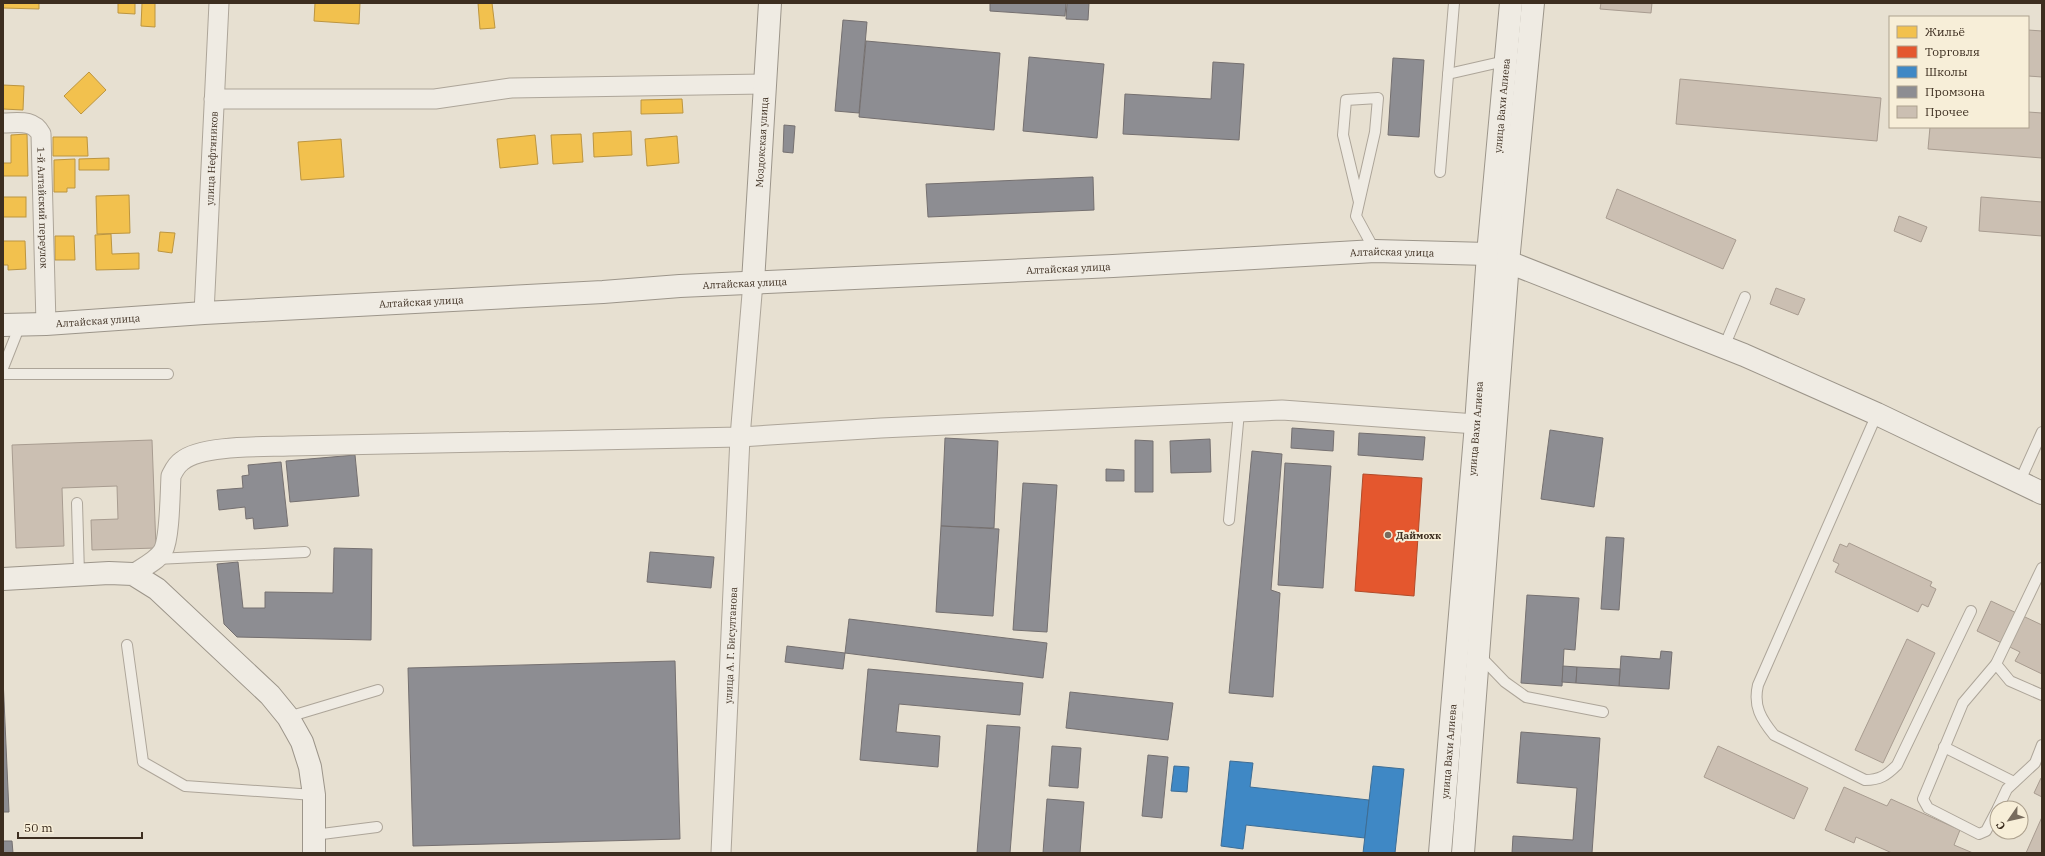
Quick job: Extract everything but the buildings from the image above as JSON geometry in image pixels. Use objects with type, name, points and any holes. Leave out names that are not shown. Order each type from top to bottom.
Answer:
[{"type":"main road","name":"Моздокская улица","points":[[753,282],[770,3]]},
{"type":"main road","name":"улица Вахи Алиева","points":[[1440,853],[1476,424],[1488,254],[1511,3]]},
{"type":"main road","name":"улица Вахи Алиева","points":[[1463,853],[1508,262],[1533,3]]},
{"type":"main road","name":"Алтайская улица","points":[[11,325],[204,313],[603,292],[753,282],[1113,266],[1375,251],[1488,254]]},
{"type":"main road","points":[[1488,254],[1724,347],[1877,414],[2042,493]]},
{"type":"main road","points":[[3,579],[79,574],[133,574],[157,589],[270,694],[288,716],[302,742],[310,767],[314,796],[314,844]]},
{"type":"street","name":"улица Нефтяников","points":[[204,313],[219,3]]},
{"type":"street","points":[[214,100],[434,99],[511,88],[765,84]]},
{"type":"street","name":"1-й Алтайский переулок","points":[[3,123],[30,124],[37,126],[41,134],[46,324]]},
{"type":"street","name":"улица А. Г. Бисултанова","points":[[721,853],[740,437],[753,282]]},
{"type":"street","points":[[133,574],[155,560],[163,551],[166,541],[172,476],[175,468],[182,460],[193,455],[223,449],[289,446],[740,437],[889,428],[1282,410],[1476,424]]},
{"type":"lane","points":[[1440,172],[1454,3]]},
{"type":"lane","points":[[1448,74],[1506,61]]},
{"type":"lane","points":[[1359,202],[1343,135],[1346,100],[1378,98],[1375,132],[1356,216],[1375,251]]},
{"type":"lane","points":[[1724,347],[1745,297]]},
{"type":"lane","points":[[3,368],[11,325]]},
{"type":"lane","points":[[3,374],[168,374]]},
{"type":"lane","points":[[1229,520],[1239,412]]},
{"type":"lane","points":[[1877,414],[1758,685],[1756,696],[1759,713],[1763,721],[1774,734],[1865,780],[1877,780],[1887,775],[1897,765],[1971,611]]},
{"type":"lane","points":[[2019,483],[2042,432]]},
{"type":"lane","points":[[77,503],[79,574]]},
{"type":"lane","points":[[155,560],[305,552]]},
{"type":"lane","points":[[1989,825],[1986,831],[1979,834],[1925,806],[1923,795],[1963,703],[1996,664],[2042,568]]},
{"type":"lane","points":[[127,645],[143,762],[185,786],[314,796]]},
{"type":"lane","points":[[1478,655],[1505,682],[1526,697],[1603,712]]},
{"type":"lane","points":[[1996,664],[2010,681],[2042,695]]},
{"type":"lane","points":[[288,716],[378,690]]},
{"type":"lane","points":[[2002,800],[2007,789],[2034,763],[2042,745]]},
{"type":"lane","points":[[1944,746],[2014,782]]},
{"type":"lane","points":[[314,844],[377,827]]},
{"type":"place","name":"Даймохк","points":[[1388,535]]}]
